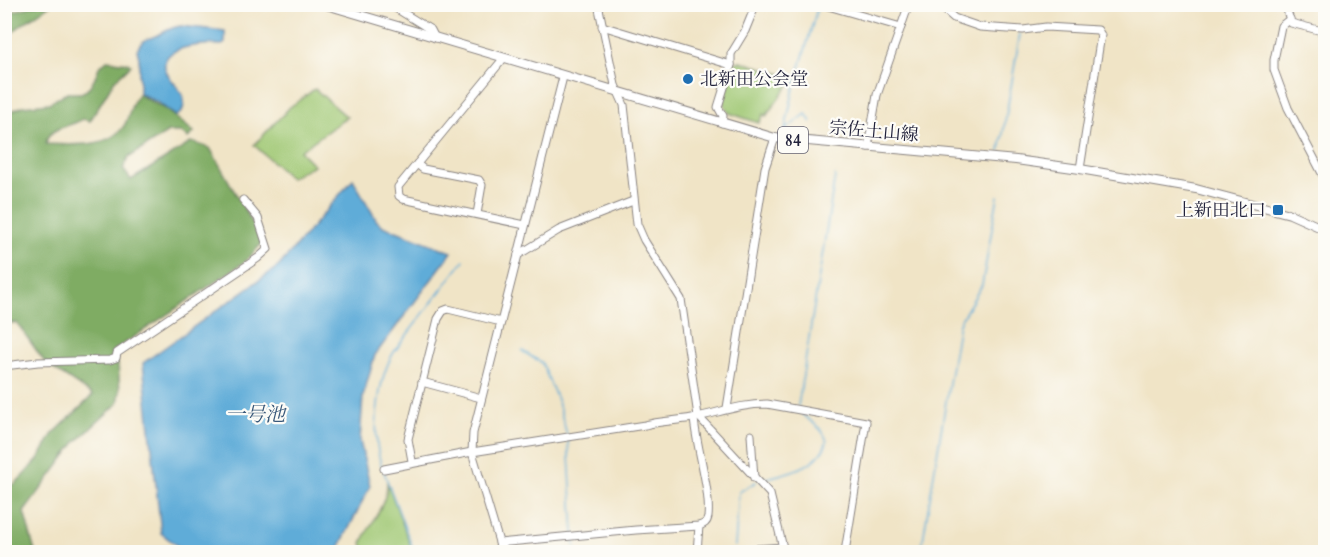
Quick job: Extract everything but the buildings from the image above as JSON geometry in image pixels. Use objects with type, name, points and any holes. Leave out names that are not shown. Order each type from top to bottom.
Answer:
[{"type":"main road","name":"宗佐土山線","points":[[323,4],[775,138],[1016,160],[1080,169],[1196,189],[1290,214],[1325,226]]},
{"type":"street","points":[[389,4],[431,30],[435,38]]},
{"type":"street","points":[[499,543],[699,526],[708,519],[681,300],[640,232],[633,201],[624,105],[615,85],[598,4]]},
{"type":"street","points":[[722,123],[723,116],[718,107],[731,65],[731,54],[745,31],[756,4]]},
{"type":"street","points":[[821,4],[900,27]]},
{"type":"street","points":[[868,147],[877,95],[909,4]]},
{"type":"street","points":[[938,4],[947,14],[980,27],[1023,30],[1038,30],[1046,27],[1098,30],[1101,35],[1080,169]]},
{"type":"street","points":[[1287,4],[1292,22],[1326,32]]},
{"type":"street","points":[[1290,19],[1281,26],[1274,70],[1288,108],[1326,182]]},
{"type":"street","points":[[602,26],[731,65]]},
{"type":"street","points":[[503,59],[398,187],[401,198],[525,225]]},
{"type":"street","points":[[502,552],[472,452],[473,433],[563,77]]},
{"type":"street","points":[[726,408],[765,168],[775,138]]},
{"type":"street","points":[[417,164],[423,168],[479,180],[482,185],[477,214]]},
{"type":"street","points":[[4,366],[116,358],[117,353],[268,249],[258,218],[243,200]]},
{"type":"street","points":[[518,255],[559,230],[633,201]]},
{"type":"street","points":[[412,461],[408,439],[438,319],[443,311],[448,309],[501,322]]},
{"type":"street","points":[[422,382],[481,398]]},
{"type":"street","points":[[384,469],[472,452],[696,417],[726,408],[767,404],[866,422],[845,552]]},
{"type":"street","points":[[696,417],[770,494],[783,550],[712,552]]},
{"type":"street","points":[[751,435],[754,478]]},
{"type":"street","points":[[697,552],[699,526]]},
{"type":"green space","points":[[39,4],[50,5],[5,39],[5,16]]},
{"type":"green space","points":[[107,60],[131,65],[114,81],[90,121],[83,119],[55,131],[47,138],[46,144],[89,144],[110,138],[125,124],[138,94],[165,109],[194,132],[188,138],[180,132],[168,132],[128,158],[123,169],[131,180],[192,142],[210,148],[263,242],[246,261],[112,352],[118,364],[120,391],[118,403],[76,442],[24,512],[35,552],[5,552],[4,493],[7,487],[5,479],[14,485],[38,460],[52,435],[93,395],[46,364],[17,323],[5,323],[5,114],[23,106],[49,103],[66,93],[81,93],[87,90],[99,67]]},
{"type":"green space","points":[[740,61],[794,78],[759,123],[729,113],[723,103],[735,63]]},
{"type":"green space","points":[[315,89],[347,117],[300,151],[314,165],[290,178],[254,145],[290,107]]},
{"type":"green space","points":[[387,481],[413,552],[365,552],[362,543],[385,498]]},
{"type":"water","points":[[181,26],[225,31],[225,43],[185,48],[169,55],[165,62],[166,71],[180,90],[184,100],[182,112],[176,116],[157,102],[139,93],[137,50],[144,40]]},
{"type":"water","name":"一号池","points":[[353,179],[377,221],[383,226],[452,252],[375,355],[363,396],[360,441],[370,486],[337,552],[185,552],[161,533],[143,363],[279,266]]},
{"type":"waterway","points":[[811,122],[806,114],[785,130],[794,88],[817,9]]},
{"type":"waterway","points":[[1000,151],[1020,34]]},
{"type":"waterway","points":[[798,406],[835,176]]},
{"type":"waterway","points":[[921,552],[959,323],[982,285],[998,196]]},
{"type":"waterway","points":[[382,467],[376,424],[383,377],[388,364],[394,352],[464,260]]},
{"type":"waterway","points":[[522,351],[542,363],[558,402],[567,435]]},
{"type":"waterway","points":[[760,480],[809,464],[823,450],[827,441],[825,436],[801,413]]},
{"type":"waterway","points":[[568,440],[574,534]]},
{"type":"waterway","points":[[384,472],[414,552]]},
{"type":"waterway","points":[[735,546],[739,492],[756,482]]},
{"type":"waterway","points":[[574,539],[576,552]]},
{"type":"place","name":"北新田公会堂","points":[[688,79]]},
{"type":"place","name":"上新田北口","points":[[1278,210]]}]
